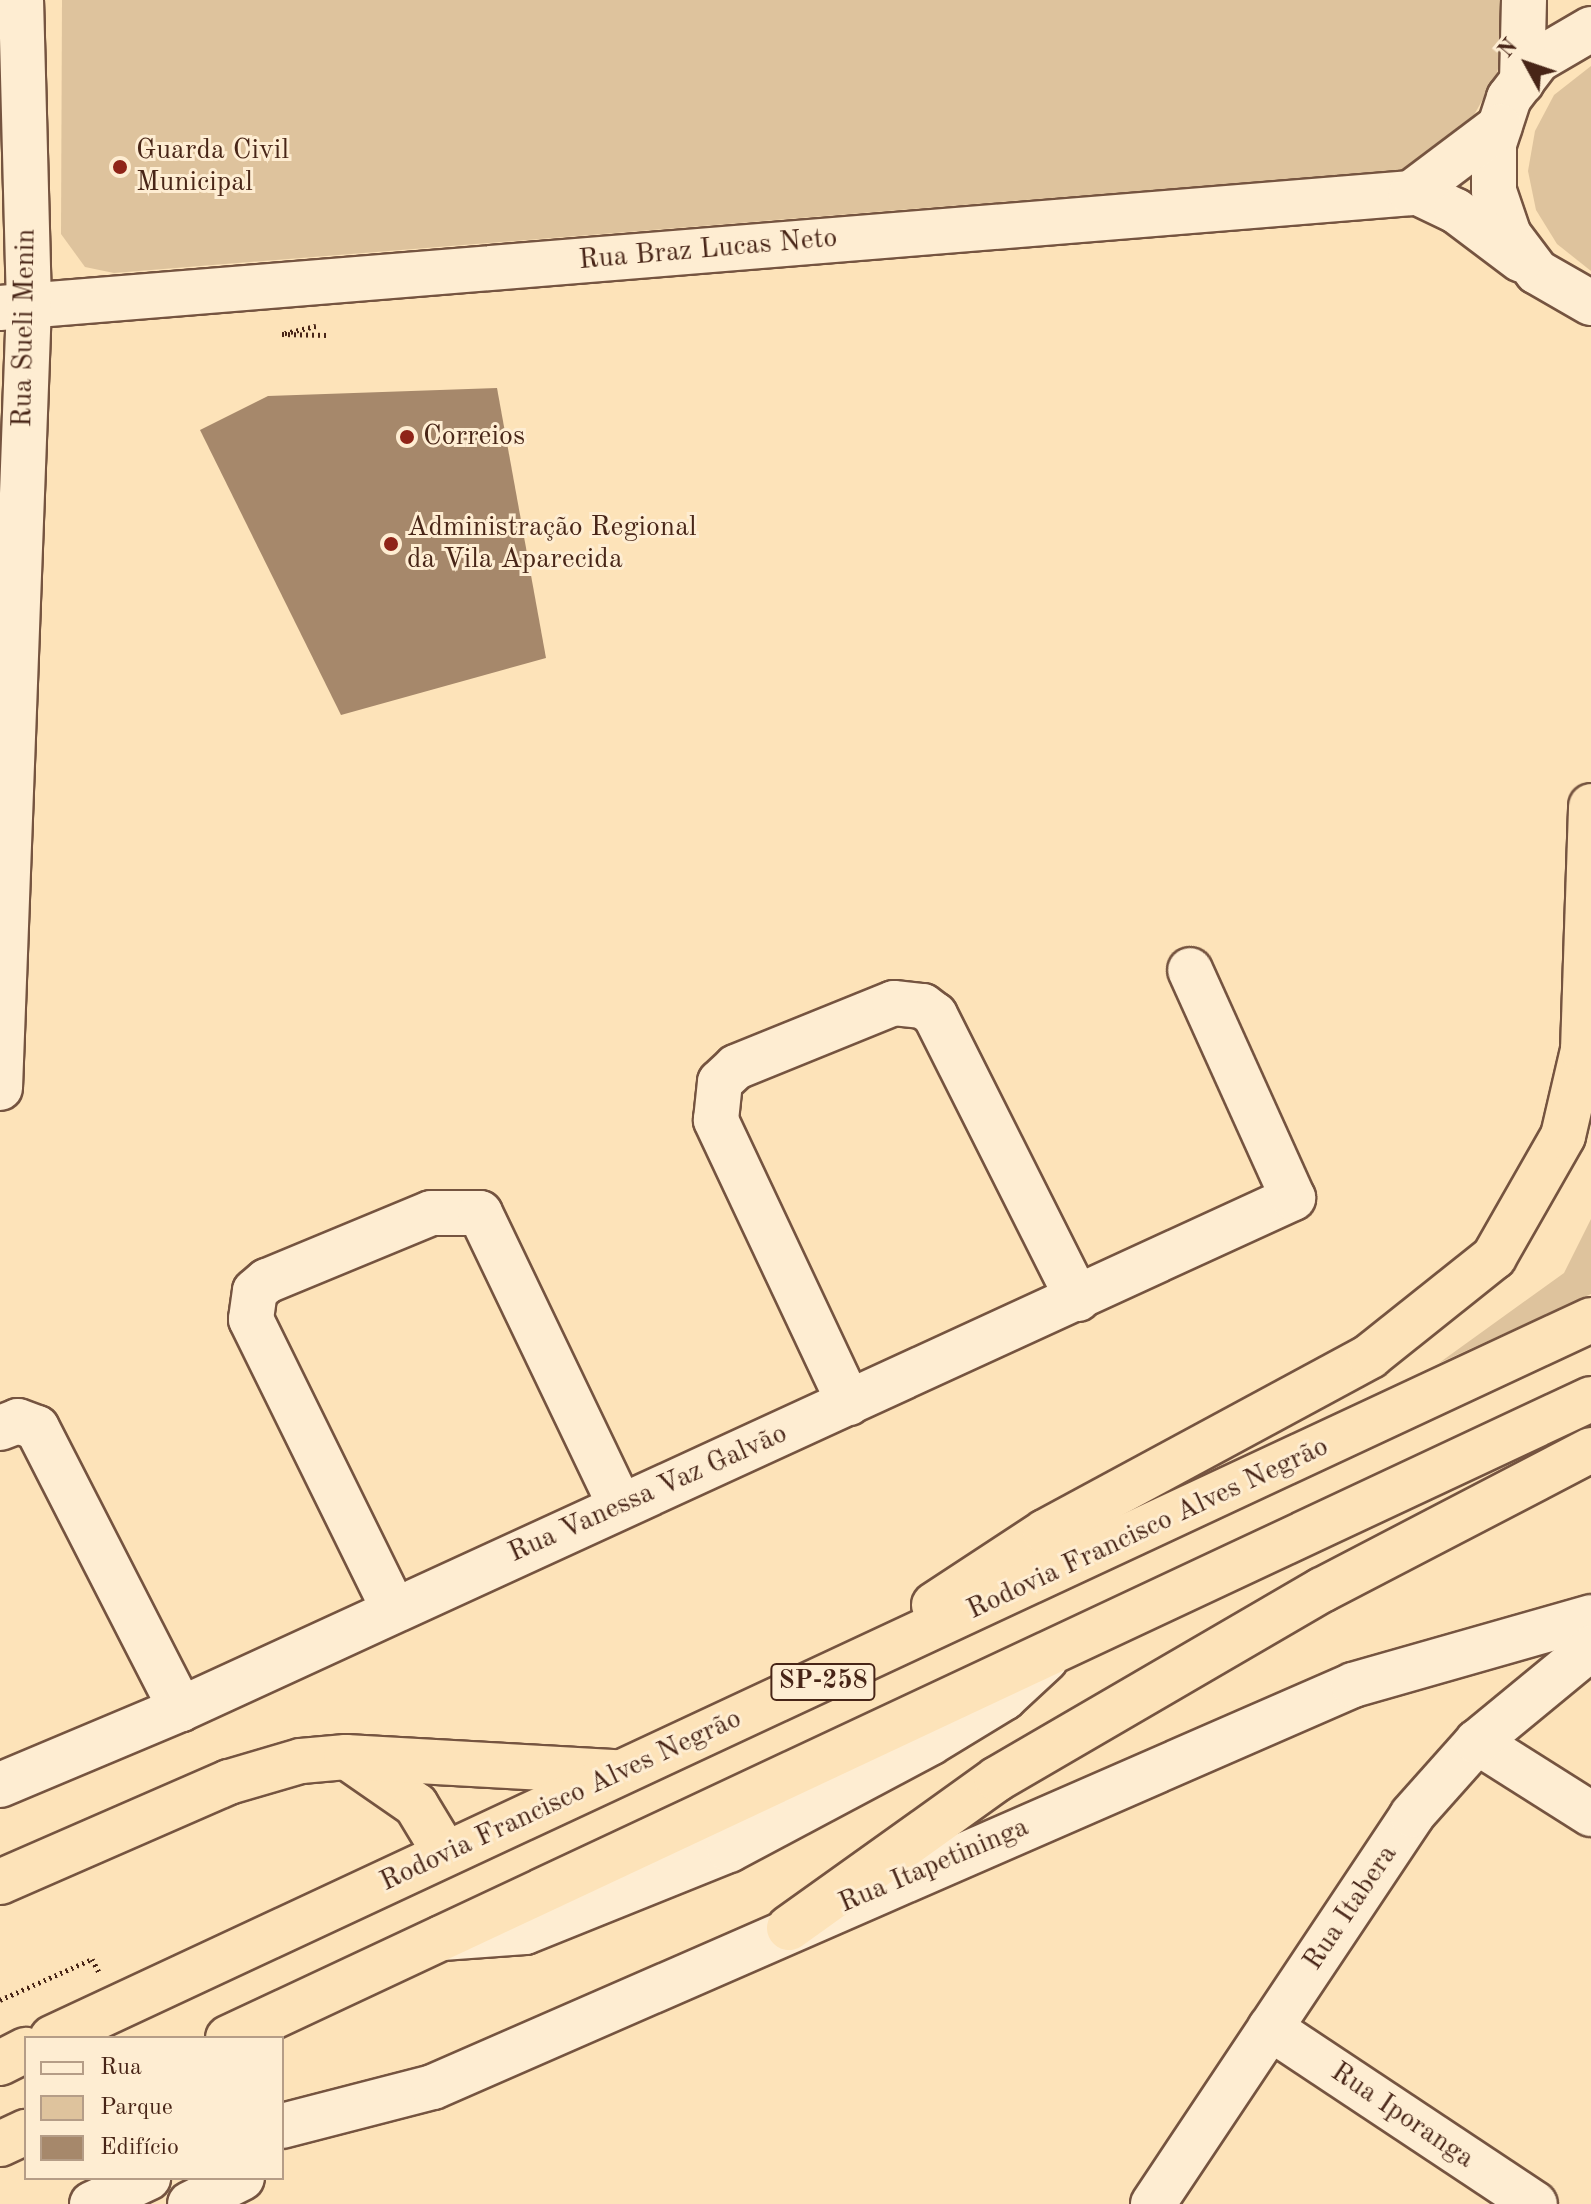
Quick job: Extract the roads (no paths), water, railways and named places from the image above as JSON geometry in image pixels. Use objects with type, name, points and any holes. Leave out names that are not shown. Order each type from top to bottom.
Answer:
[{"type":"highway","points":[[802,1691],[1045,1532],[1370,1356],[1494,1257],[1563,1136],[1583,1050],[1591,806]]},
{"type":"highway","name":"Rodovia Francisco Alves Negrão","points":[[56,2036],[445,1853],[802,1691],[1591,1320]]},
{"type":"highway","name":"SP-258","points":[[232,2036],[1067,1640],[1591,1399]]},
{"type":"highway","points":[[789,1928],[997,1779],[1322,1590],[1591,1450]]},
{"type":"highway","points":[[0,1882],[229,1782],[346,1757],[623,1772]]},
{"type":"highway","points":[[346,1757],[409,1797],[445,1853]]},
{"type":"highway","points":[[0,2063],[24,2051]]},
{"type":"highway","points":[[0,2144],[24,2133]]},
{"type":"street","name":"Rua Sueli Menin","points":[[0,1088],[21,0]]},
{"type":"street","points":[[1522,82],[1524,0]]},
{"type":"street","points":[[1537,272],[1509,235],[1494,191],[1500,126],[1522,82],[1538,60],[1591,29]]},
{"type":"street","points":[[1500,126],[1416,192],[1456,211],[1537,272],[1591,303]]},
{"type":"street","name":"Rua Braz Lucas Neto","points":[[15,306],[1416,192]]},
{"type":"street","name":"Rua Vanessa Vaz Galvão","points":[[0,1785],[181,1709],[1293,1198],[1190,970]]},
{"type":"street","points":[[849,1403],[716,1120],[720,1082],[736,1067],[894,1003],[923,1006],[935,1015],[1078,1299]]},
{"type":"street","points":[[394,1610],[251,1319],[255,1291],[267,1281],[431,1213],[480,1213],[620,1505]]},
{"type":"street","points":[[0,1428],[18,1421],[37,1428],[181,1709]]},
{"type":"street","name":"Rua Itapetininga","points":[[284,2125],[433,2087],[789,1928],[1353,1685],[1591,1617]]},
{"type":"street","name":"Rua Itabera","points":[[1153,2204],[1412,1815],[1477,1742],[1591,1648]]},
{"type":"street","points":[[1477,1742],[1591,1814]]},
{"type":"street","name":"Rua Iporanga","points":[[1270,2028],[1535,2204]]},
{"type":"street","points":[[284,2157],[433,2087]]},
{"type":"street","points":[[92,2204],[144,2180]]},
{"type":"street","points":[[190,2204],[238,2180]]},
{"type":"place","name":"Guarda Civil Municipal","points":[[120,167]]},
{"type":"place","name":"Correios","points":[[407,437]]},
{"type":"place","name":"Administração Regional da Vila Aparecida","points":[[391,544]]}]
